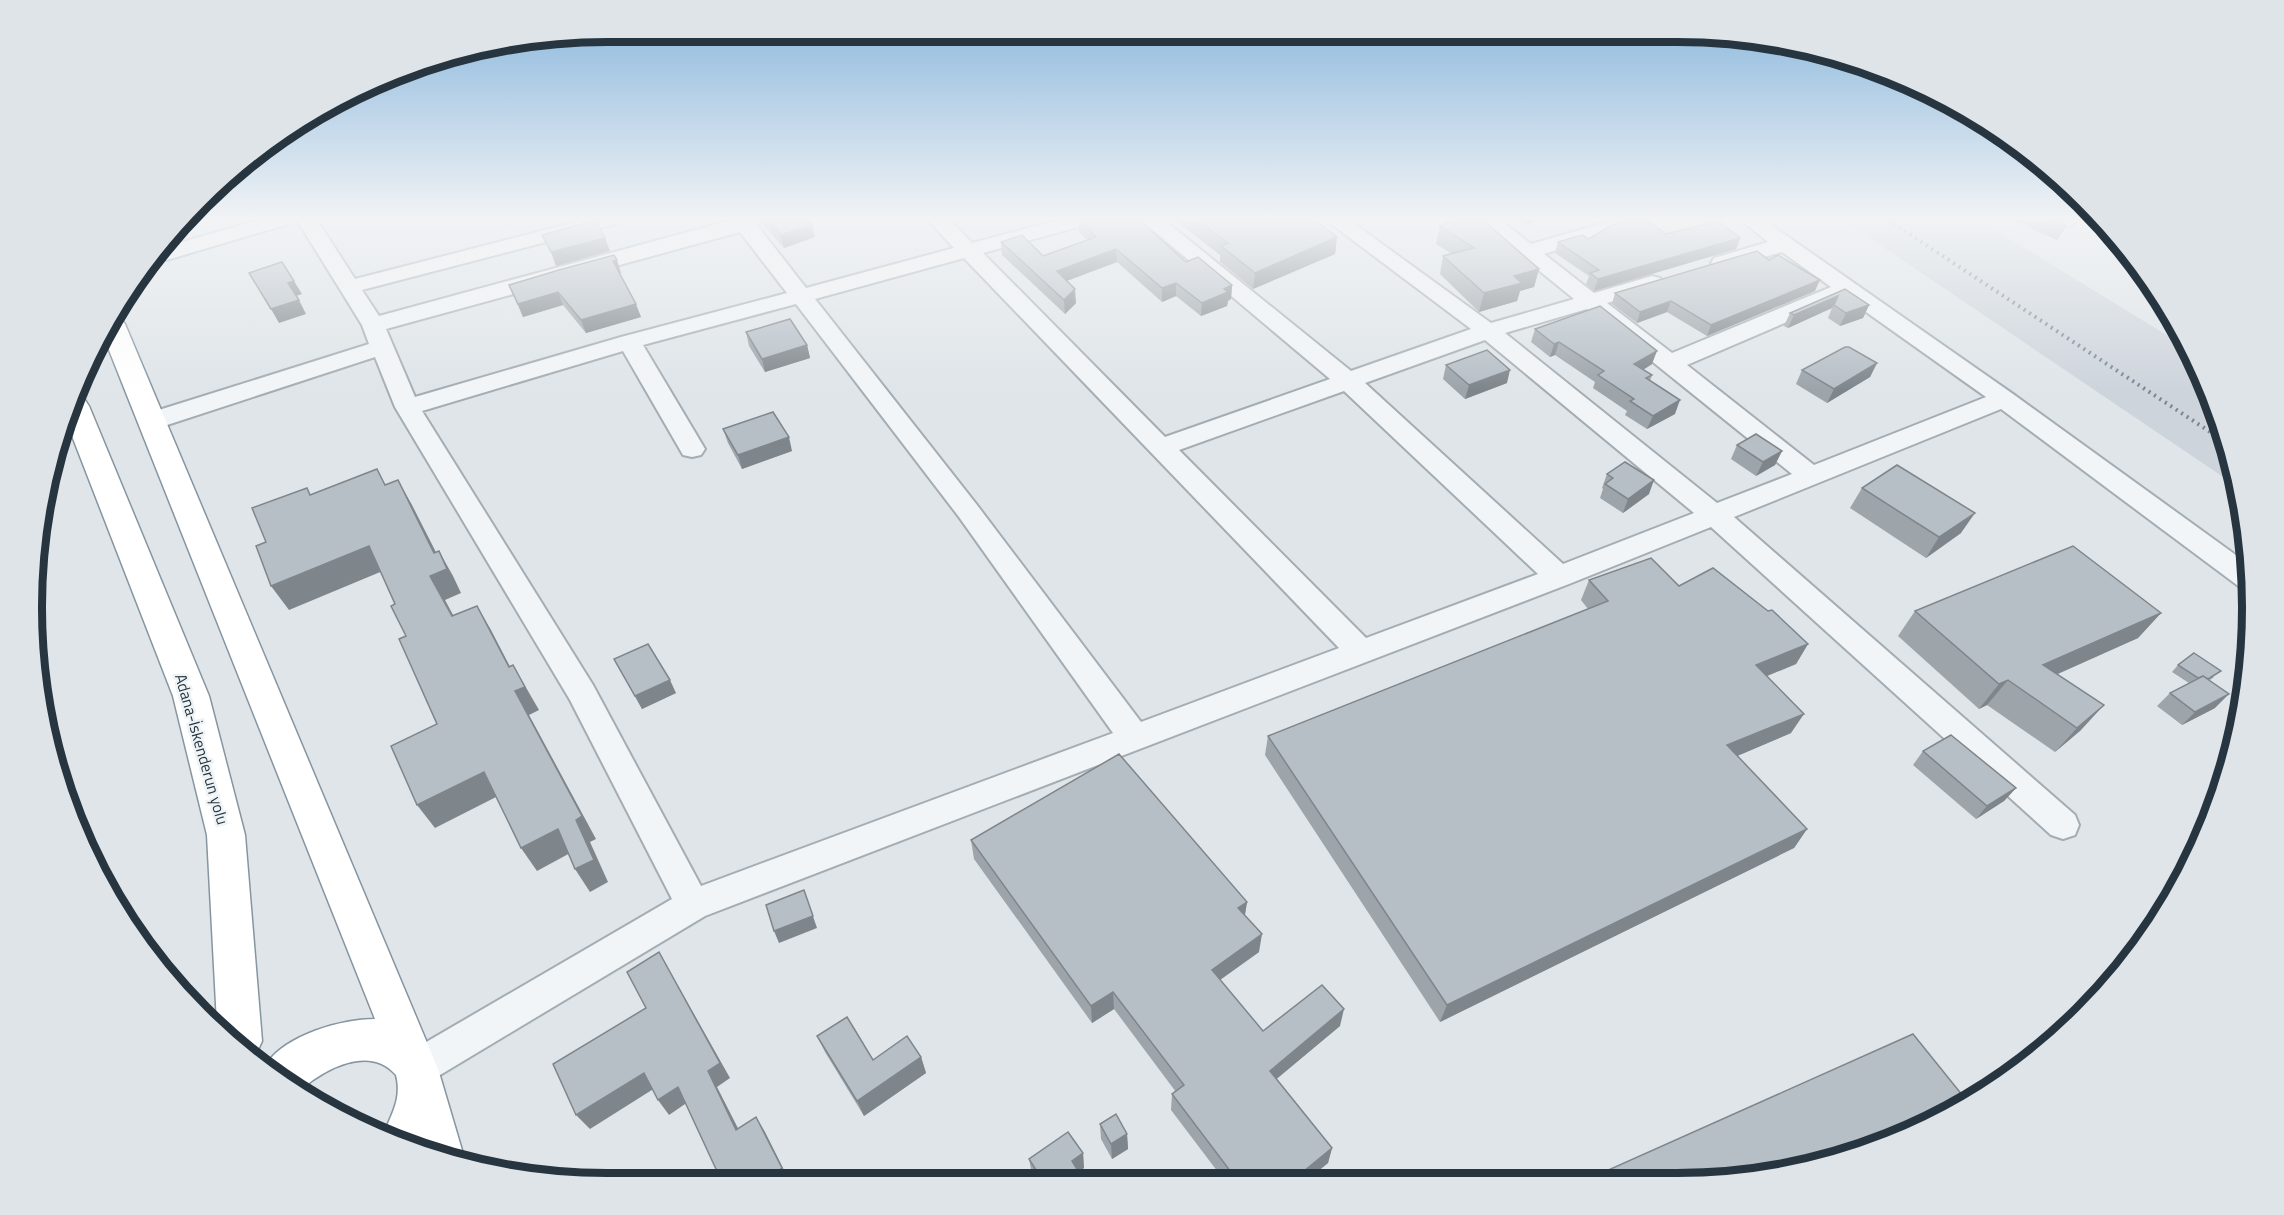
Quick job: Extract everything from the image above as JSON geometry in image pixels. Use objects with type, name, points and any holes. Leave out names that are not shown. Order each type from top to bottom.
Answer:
[{"type":"highway","points":[[115,331],[416,1069],[438,1147]]},
{"type":"highway","name":"Adana-İskenderun yolu","points":[[77,411],[191,696],[226,836],[240,1037]]},
{"type":"highway","points":[[287,1073],[312,1054],[342,1042],[371,1039],[395,1045],[416,1069],[420,1104],[407,1136]]},
{"type":"street","points":[[343,277],[378,336],[406,407],[582,693],[693,905]]},
{"type":"street","points":[[350,287],[390,277]]},
{"type":"street","points":[[152,422],[378,336],[568,277]]},
{"type":"street","points":[[786,277],[968,511],[1134,737]]},
{"type":"street","points":[[406,407],[629,342],[873,277]]},
{"type":"street","points":[[994,277],[1360,651]]},
{"type":"street","points":[[1220,277],[1348,382],[1559,577]]},
{"type":"street","points":[[1414,277],[1488,331],[1713,514],[2063,825]]},
{"type":"street","points":[[1561,277],[1812,477]]},
{"type":"street","points":[[1162,447],[1488,331],[1671,277]]},
{"type":"street","points":[[1832,277],[2004,399],[2241,573]]},
{"type":"street","points":[[1670,363],[1848,288]]},
{"type":"street","points":[[629,342],[692,449]]},
{"type":"street","points":[[416,1069],[693,905],[1559,577],[2004,399]]},
{"type":"shaded area","points":[[1927,277],[2071,277],[2174,340],[2199,391],[2212,426],[2227,480]]},
{"type":"building","points":[[251,277],[291,277],[294,281],[288,283],[299,300],[271,309]]},
{"type":"building","points":[[537,277],[621,277],[636,304],[581,320],[558,292],[518,304],[509,285]]},
{"type":"building","points":[[1039,277],[1063,277],[1075,289],[1064,300]]},
{"type":"building","points":[[1149,277],[1222,277],[1232,285],[1224,289],[1228,292],[1202,303],[1176,283],[1162,288]]},
{"type":"building","points":[[1466,277],[1515,277],[1522,283],[1484,293]]},
{"type":"building","points":[[1670,277],[1814,277],[1820,280],[1711,325],[1671,301],[1640,312],[1615,293]]},
{"type":"building","points":[[1845,289],[1869,305],[1846,313],[1834,305],[1838,296],[1794,315],[1790,313]]},
{"type":"building","points":[[1600,306],[1657,351],[1634,364],[1652,375],[1646,378],[1680,400],[1653,416],[1630,401],[1634,399],[1598,375],[1604,371],[1559,342],[1554,344],[1535,329]]},
{"type":"building","points":[[790,319],[807,345],[762,359],[746,332]]},
{"type":"building","points":[[1845,347],[1877,363],[1834,389],[1802,370]]},
{"type":"building","points":[[1487,350],[1510,370],[1469,385],[1446,365]]},
{"type":"building","points":[[773,412],[789,437],[738,455],[723,429]]},
{"type":"building","points":[[1756,434],[1782,451],[1763,462],[1737,445]]},
{"type":"building","points":[[1625,462],[1654,480],[1628,499],[1605,484],[1613,478],[1607,474]]},
{"type":"building","points":[[1897,465],[1975,513],[1939,537],[1862,488]]},
{"type":"building","points":[[377,469],[385,485],[398,480],[434,553],[439,551],[447,569],[430,576],[452,616],[477,606],[509,667],[513,665],[525,687],[515,691],[582,816],[576,820],[594,860],[575,869],[558,829],[521,848],[484,772],[417,805],[391,746],[437,724],[399,639],[406,636],[391,606],[395,604],[369,546],[271,586],[256,546],[266,542],[252,508],[307,488],[310,495]]},
{"type":"building","points":[[2073,546],[2161,613],[2043,665],[2104,705],[2077,728],[2008,680],[1999,684],[1915,611]]},
{"type":"building","points":[[1651,558],[1679,586],[1713,568],[1768,611],[1772,610],[1808,644],[1756,665],[1804,714],[1727,745],[1807,829],[1447,1005],[1268,736],[1608,601],[1589,580]]},
{"type":"building","points":[[648,644],[670,680],[635,696],[614,659]]},
{"type":"building","points":[[2194,653],[2221,671],[2208,679],[2203,676],[2198,678],[2178,665]]},
{"type":"building","points":[[2203,676],[2229,694],[2195,712],[2170,693]]},
{"type":"building","points":[[1951,735],[2016,788],[1987,806],[1923,751]]},
{"type":"building","points":[[1119,754],[1247,902],[1238,908],[1262,934],[1212,970],[1263,1031],[1322,985],[1344,1009],[1270,1071],[1332,1148],[1302,1173],[1232,1173],[1172,1094],[1184,1085],[1113,992],[1091,1006],[971,840]]},
{"type":"building","points":[[804,890],[813,916],[774,931],[766,905]]},
{"type":"building","points":[[659,952],[720,1063],[708,1071],[736,1130],[756,1117],[782,1168],[775,1173],[718,1173],[678,1087],[658,1100],[644,1073],[576,1115],[553,1064],[646,1008],[627,972]]},
{"type":"building","points":[[847,1017],[873,1060],[907,1036],[921,1057],[857,1101],[817,1036]]},
{"type":"building","points":[[1913,1034],[1962,1095],[1927,1115],[1893,1130],[1823,1154],[1787,1162],[1713,1172],[1607,1173],[1606,1171]]},
{"type":"building","points":[[1116,1114],[1127,1134],[1111,1144],[1100,1124]]},
{"type":"building","points":[[1068,1132],[1083,1153],[1072,1161],[1078,1171],[1075,1173],[1038,1173],[1029,1159]]},
{"type":"railway","points":[[1974,277],[2215,435]]}]
